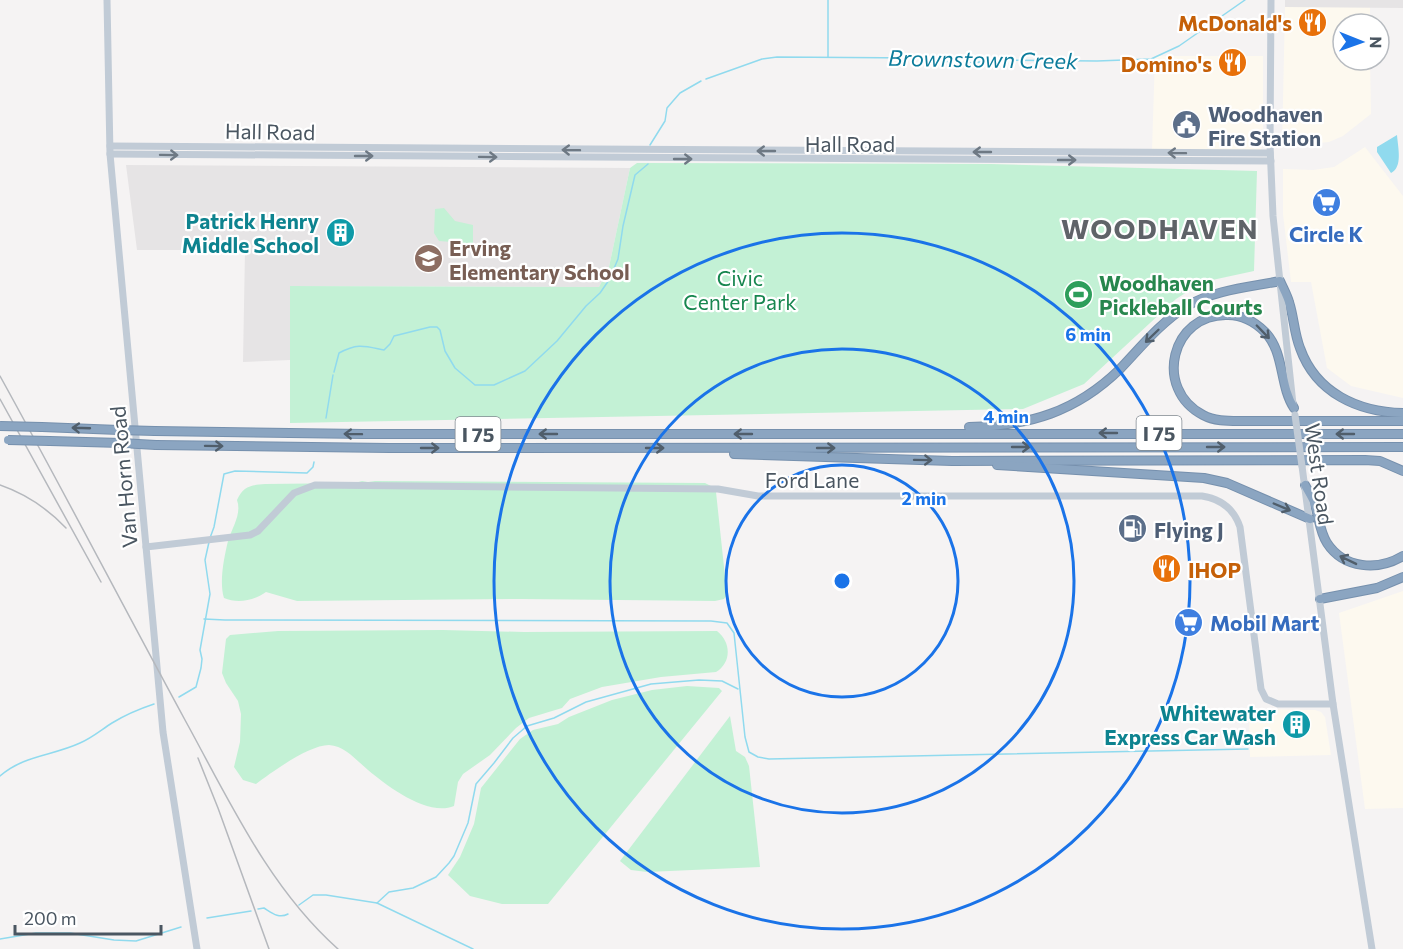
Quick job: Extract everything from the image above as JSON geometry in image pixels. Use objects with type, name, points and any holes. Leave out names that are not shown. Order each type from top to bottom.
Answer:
[{"type":"highway","points":[[916,432],[931,428],[1024,423],[1062,410],[1102,384],[1166,322],[1187,306],[1216,295],[1280,280],[1289,303],[1302,353],[1322,384],[1334,394],[1356,406],[1373,411],[1403,413]]},
{"type":"highway","points":[[1294,412],[1287,397],[1275,348],[1269,336],[1257,325],[1240,317],[1216,316],[1197,324],[1182,339],[1174,360],[1176,386],[1186,402],[1203,416],[1239,422],[1403,421]]},
{"type":"highway","name":"I 75","points":[[0,426],[350,434],[916,432],[1403,434]]},
{"type":"highway","name":"I 75","points":[[4,440],[389,448],[1403,447]]},
{"type":"highway","points":[[705,448],[715,452],[732,453],[952,460],[1365,460],[1380,461],[1403,471]]},
{"type":"highway","points":[[952,460],[963,464],[1204,478],[1227,483],[1310,519]]},
{"type":"highway","points":[[1305,485],[1315,503],[1323,534],[1335,553],[1362,566],[1382,565],[1403,556]]},
{"type":"highway","points":[[1320,599],[1377,588],[1403,577]]},
{"type":"street","name":"Van Horn Road","points":[[107,0],[110,150],[164,741],[197,949]]},
{"type":"street","name":"West Road","points":[[1271,0],[1270,157],[1273,216],[1294,412],[1333,704],[1372,949]]},
{"type":"street","name":"Hall Road","points":[[110,150],[1270,157]]},
{"type":"street","name":"Ford Lane","points":[[146,547],[250,535],[258,531],[294,493],[315,485],[718,489],[758,496],[1202,496],[1220,501],[1238,519],[1261,689],[1266,699],[1278,704],[1333,704]]},
{"type":"shaded area","points":[[1285,0],[1403,0],[1403,8],[1285,7]]},
{"type":"shaded area","points":[[1285,7],[1370,7],[1370,12],[1331,12],[1331,72],[1370,72],[1371,114],[1343,136],[1329,142],[1282,147]]},
{"type":"shaded area","points":[[1155,56],[1263,56],[1261,150],[1152,150]]},
{"type":"shaded area","points":[[1365,147],[1403,196],[1403,398],[1351,386],[1327,368],[1311,282],[1291,282],[1283,214],[1283,169],[1313,170],[1334,167]]},
{"type":"shaded area","name":"Erving Elementary School","points":[[126,165],[630,168],[609,267],[599,287],[290,286],[290,360],[243,362],[245,250],[137,250]]},
{"type":"shaded area","points":[[1403,591],[1403,808],[1365,809],[1339,613]]},
{"type":"shaded area","points":[[1249,709],[1321,712],[1325,717],[1331,755],[1250,757]]},
{"type":"green space","name":"Civic Center Park","points":[[637,163],[991,164],[1257,171],[1254,271],[1203,282],[1176,299],[1084,384],[1023,409],[290,423],[290,286],[599,287],[609,267],[630,168]]},
{"type":"green space","points":[[444,208],[455,221],[473,225],[473,247],[439,241],[434,233],[435,209]]},
{"type":"green space","points":[[362,481],[705,483],[716,492],[727,595],[724,599],[715,601],[522,599],[297,601],[266,592],[246,600],[235,601],[224,598],[222,577],[225,555],[237,516],[237,500],[245,489],[265,484]]},
{"type":"green space","points":[[278,631],[717,631],[725,641],[728,652],[725,663],[716,672],[661,677],[602,687],[570,699],[562,708],[529,718],[490,755],[463,774],[458,782],[454,806],[444,808],[420,804],[386,784],[345,751],[329,745],[301,754],[256,784],[243,780],[234,767],[240,742],[241,714],[238,701],[222,673],[226,639],[230,635]]},
{"type":"green space","points":[[687,686],[719,688],[722,691],[548,904],[502,904],[470,896],[448,875],[460,857],[474,824],[481,788],[520,739],[533,730],[558,724],[569,717],[612,700],[652,690]]},
{"type":"green space","points":[[730,716],[736,751],[745,757],[749,766],[760,867],[647,872],[631,870],[620,861]]},
{"type":"water","points":[[1397,135],[1398,162],[1391,173],[1377,152],[1377,147]]},
{"type":"waterway","points":[[828,0],[828,57]]},
{"type":"waterway","name":"Brownstown Creek","points":[[706,79],[762,59],[777,57],[918,58],[970,63],[1000,60],[1151,59],[1179,46],[1245,0]]},
{"type":"waterway","name":"Brownstown Creek","points":[[650,145],[665,121],[667,108],[680,93],[701,81]]},
{"type":"waterway","name":"Brownstown Creek","points":[[334,372],[339,353],[361,346],[384,350],[394,336],[430,327],[437,327],[440,330],[445,351],[455,368],[475,385],[494,385],[525,371],[557,341],[609,280],[618,259],[635,175],[648,164]]},
{"type":"waterway","name":"Brownstown Creek","points":[[326,418],[333,375]]},
{"type":"waterway","name":"Brownstown Creek","points":[[210,538],[224,474],[235,471],[307,473],[313,467],[314,462]]},
{"type":"waterway","name":"Brownstown Creek","points":[[179,697],[196,687],[201,668],[200,650],[210,594],[205,560],[209,542]]},
{"type":"waterway","points":[[204,619],[711,621],[727,623],[734,633],[745,737],[749,752],[769,759],[1248,749]]},
{"type":"waterway","points":[[377,903],[389,892],[413,888],[436,877],[449,863],[468,823],[476,784],[513,738],[527,726],[554,718],[586,702],[651,684],[699,680],[722,681],[738,689]]},
{"type":"waterway","name":"Brownstown Creek","points":[[0,776],[28,760],[84,741],[122,717],[154,704]]},
{"type":"waterway","points":[[299,905],[313,895],[377,903],[473,949]]},
{"type":"waterway","points":[[258,909],[264,908],[279,916],[288,914]]},
{"type":"waterway","points":[[207,918],[251,911]]},
{"type":"waterway","points":[[0,939],[36,933],[70,933],[136,941],[181,927]]},
{"type":"railway","points":[[0,376],[252,842],[291,899],[338,949]]},
{"type":"railway","points":[[0,399],[101,582]]},
{"type":"railway","points":[[0,485],[36,502],[66,528]]},
{"type":"railway","points":[[198,758],[269,949]]},
{"type":"place","name":"McDonald's","points":[[1313,22]]},
{"type":"place","name":"Domino's","points":[[1233,63]]},
{"type":"place","name":"Woodhaven Fire Station","points":[[1187,125]]},
{"type":"place","name":"Circle K","points":[[1326,202]]},
{"type":"place","name":"Patrick Henry Middle School","points":[[340,232]]},
{"type":"place","name":"Erving Elementary School","points":[[428,259]]},
{"type":"place","name":"Woodhaven Pickleball Courts","points":[[1078,294]]},
{"type":"place","name":"Flying J","points":[[1133,529]]},
{"type":"place","name":"IHOP","points":[[1167,569]]},
{"type":"place","name":"Mobil Mart","points":[[1189,622]]},
{"type":"place","name":"Whitewater Express Car Wash","points":[[1297,724]]},
{"type":"district","name":"WOODHAVEN","points":[[1160,228]]}]
